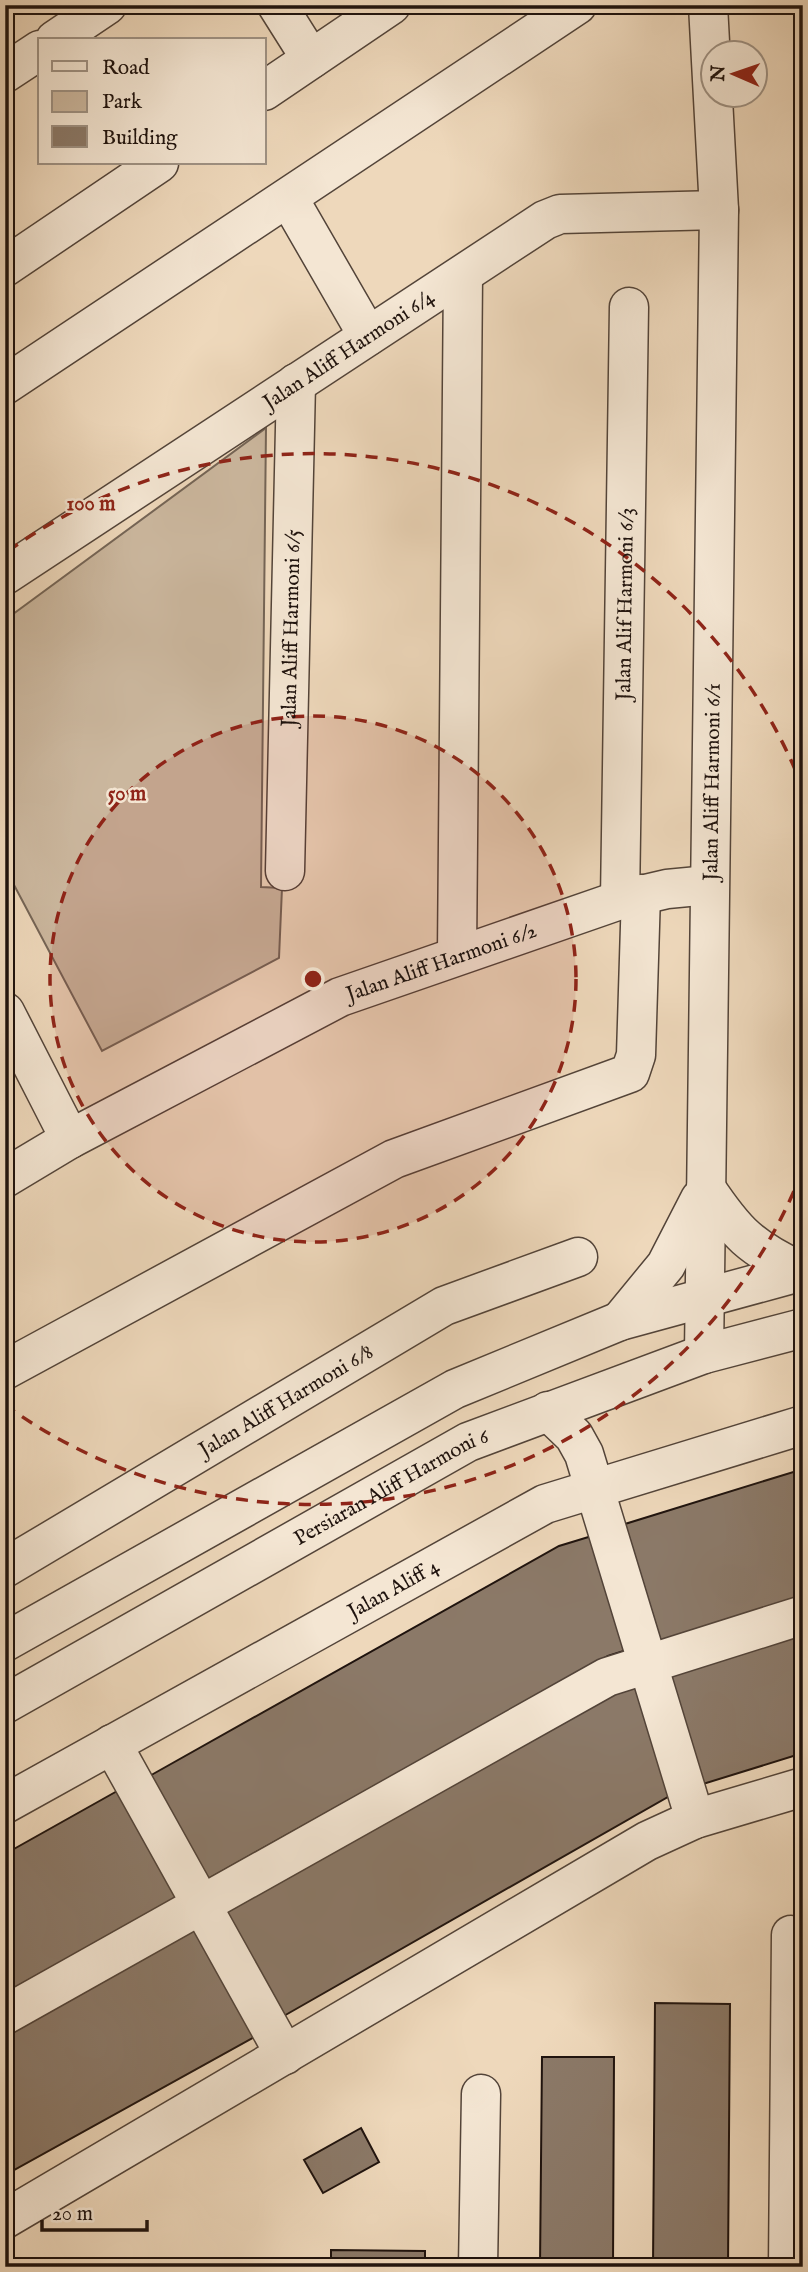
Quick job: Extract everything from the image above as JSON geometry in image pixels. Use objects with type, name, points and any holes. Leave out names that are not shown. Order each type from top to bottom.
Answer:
[{"type":"street","points":[[58,38],[107,5]]},
{"type":"street","points":[[277,5],[311,59]]},
{"type":"street","points":[[266,90],[391,5]]},
{"type":"street","points":[[5,385],[289,199],[577,5]]},
{"type":"street","name":"Jalan Aliff Harmoni 6/1","points":[[704,1354],[702,1298],[706,1188],[719,210],[708,5]]},
{"type":"street","points":[[5,73],[38,51]]},
{"type":"street","points":[[5,267],[158,164]]},
{"type":"street","points":[[289,199],[368,336]]},
{"type":"street","name":"Jalan Aliff Harmoni 6/4","points":[[5,575],[545,220],[560,214],[719,210]]},
{"type":"street","points":[[457,954],[463,275]]},
{"type":"street","name":"Jalan Alif Harmoni 6/3","points":[[5,1370],[394,1160],[630,1073],[636,1055],[631,897],[629,307]]},
{"type":"street","name":"Jalan Aliff Harmoni 6/5","points":[[285,871],[296,383]]},
{"type":"street","name":"Jalan Aliff Harmoni 6/2","points":[[5,1178],[70,1139],[340,997],[457,954],[631,897],[709,885]]},
{"type":"street","points":[[5,1012],[70,1139]]},
{"type":"street","points":[[620,1321],[666,1265],[706,1188],[731,1225],[749,1243],[766,1255],[802,1271]]},
{"type":"street","name":"Jalan Aliff Harmoni 6/8","points":[[5,1568],[444,1306],[578,1257]]},
{"type":"street","points":[[5,1642],[455,1389],[620,1321],[802,1271]]},
{"type":"street","name":"Persiaran Aliff Harmoni 6","points":[[5,1704],[468,1442],[704,1354],[803,1328]]},
{"type":"street","points":[[548,1411],[574,1436],[597,1489],[695,1818]]},
{"type":"street","name":"Jalan Aliff 4","points":[[5,1804],[501,1526],[545,1504],[803,1425]]},
{"type":"street","points":[[5,2015],[607,1677],[803,1615]]},
{"type":"street","points":[[112,1744],[285,2055]]},
{"type":"street","points":[[5,2219],[647,1841],[695,1818],[803,1787]]},
{"type":"street","points":[[788,2267],[791,1935]]},
{"type":"street","points":[[478,2267],[481,2094]]},
{"type":"green space","points":[[266,428],[261,887],[282,888],[279,958],[102,1051],[5,868],[5,620]]},
{"type":"building","points":[[803,1469],[803,1598],[661,1642],[625,1524]]},
{"type":"building","points":[[595,1535],[630,1649],[608,1656],[206,1880],[146,1778],[559,1546]]},
{"type":"building","points":[[803,1633],[803,1753],[703,1784],[669,1677]]},
{"type":"building","points":[[642,1683],[673,1794],[282,2017],[225,1913],[620,1689]]},
{"type":"building","points":[[119,1790],[178,1897],[5,1993],[5,1854]]},
{"type":"building","points":[[197,1922],[258,2035],[5,2175],[5,2028]]},
{"type":"building","points":[[655,2003],[730,2004],[728,2267],[653,2267]]},
{"type":"building","points":[[542,2057],[614,2057],[613,2267],[540,2267]]},
{"type":"building","points":[[361,2128],[379,2162],[323,2193],[304,2160]]},
{"type":"building","points":[[331,2250],[425,2251],[425,2267],[331,2267]]}]
